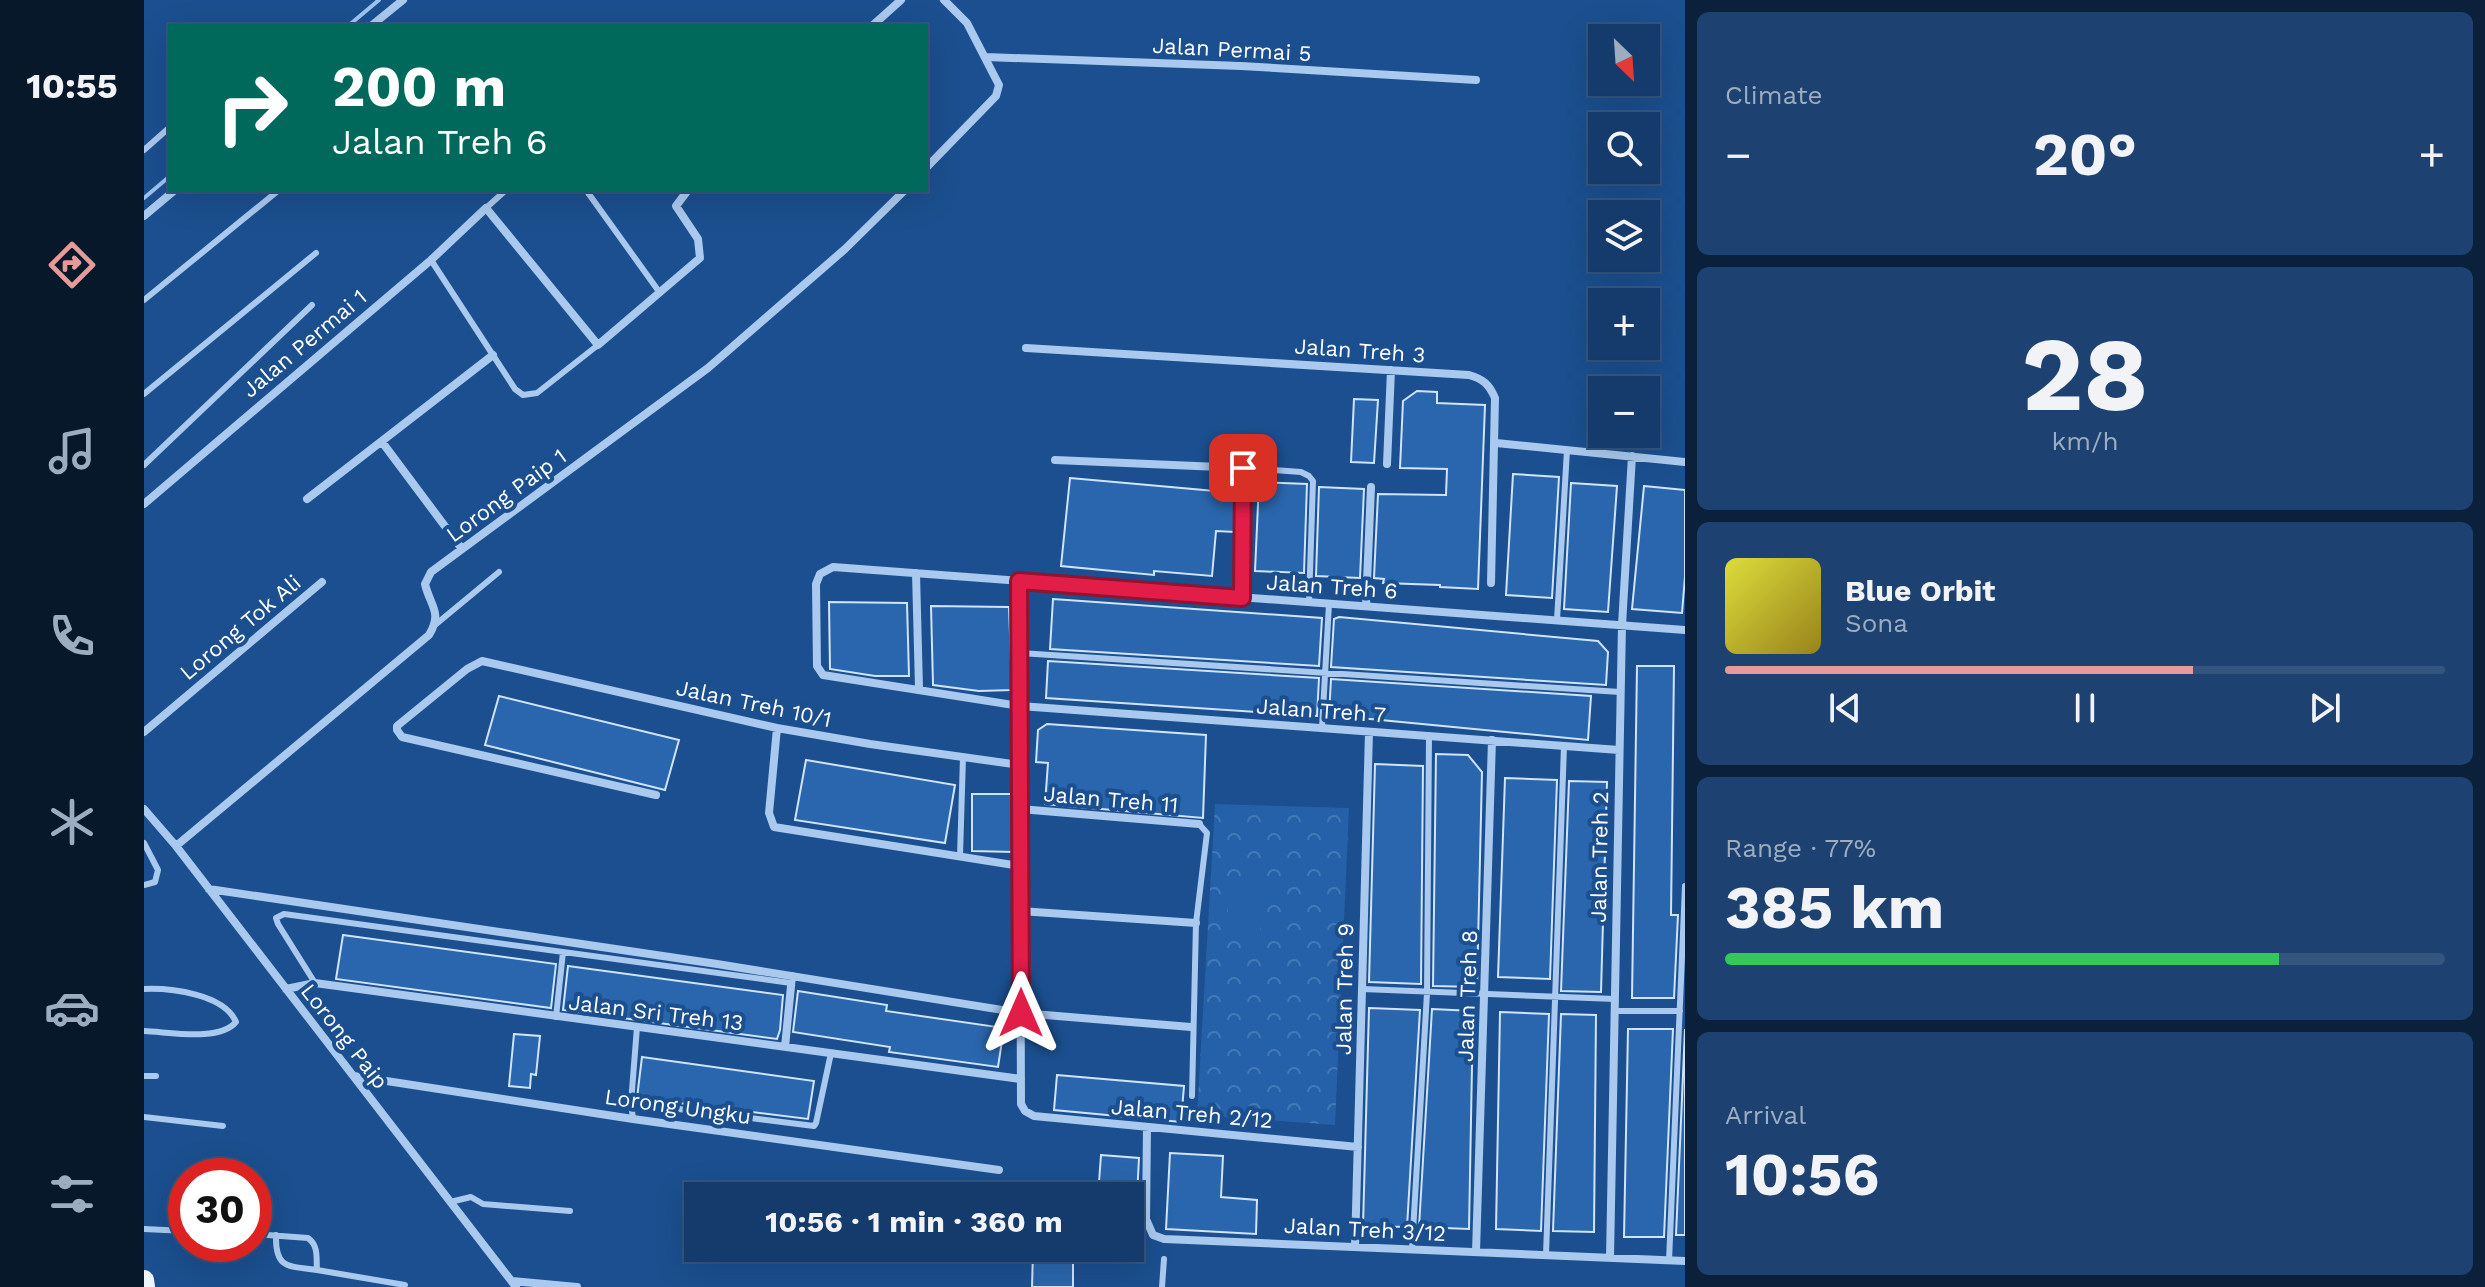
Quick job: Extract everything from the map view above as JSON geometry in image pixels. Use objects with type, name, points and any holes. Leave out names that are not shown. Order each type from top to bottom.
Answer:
[{"type":"main road","points":[[144,1280],[145,1287]]},
{"type":"street","points":[[373,24],[403,0]]},
{"type":"street","points":[[874,24],[901,0]]},
{"type":"street","points":[[928,166],[996,96],[999,85],[967,23],[944,0]]},
{"type":"street","name":"Jalan Permai 5","points":[[986,57],[1241,66],[1476,80]]},
{"type":"street","points":[[144,216],[173,192]]},
{"type":"street","points":[[486,208],[598,345],[700,258],[698,239],[676,206],[686,192]]},
{"type":"street","name":"Lorong Paip 1","points":[[435,625],[436,616],[426,590],[426,579],[462,549],[708,368],[845,249],[903,192]]},
{"type":"street","name":"Jalan Permai 1","points":[[144,504],[431,260],[486,208]]},
{"type":"street","name":"Jalan Treh 3","points":[[1026,348],[1482,378],[1495,398],[1491,583]]},
{"type":"street","points":[[307,499],[493,355]]},
{"type":"street","points":[[1387,464],[1391,370]]},
{"type":"street","points":[[382,442],[462,549]]},
{"type":"street","points":[[1496,443],[1685,462]]},
{"type":"street","name":"Jalan Treh 2","points":[[1610,1258],[1620,692],[1632,456]]},
{"type":"street","points":[[1055,460],[1243,468],[1242,598]]},
{"type":"street","points":[[1366,606],[1371,487]]},
{"type":"street","name":"Jalan Treh 6","points":[[823,675],[817,666],[816,584],[820,574],[833,567],[1685,630]]},
{"type":"street","points":[[916,573],[919,688]]},
{"type":"street","points":[[1019,581],[1021,1079]]},
{"type":"street","name":"Lorong Tok Ali","points":[[144,732],[322,582]]},
{"type":"street","points":[[176,846],[419,644],[435,625]]},
{"type":"street","name":"Jalan Treh 10/1","points":[[656,795],[402,737],[397,726],[467,669],[482,661],[777,728],[1020,765]]},
{"type":"street","name":"Jalan Treh 7","points":[[823,675],[1020,706],[1619,750]]},
{"type":"street","points":[[777,728],[769,813],[774,827],[1020,866]]},
{"type":"street","name":"Jalan Treh 9","points":[[1355,1247],[1369,732]]},
{"type":"street","name":"Jalan Treh 8","points":[[1476,1252],[1492,740]]},
{"type":"street","name":"Lorong Paip","points":[[144,809],[176,846],[514,1284]]},
{"type":"street","name":"Jalan Treh 11","points":[[1020,809],[1199,824]]},
{"type":"street","points":[[209,889],[1021,1013],[1191,1027]]},
{"type":"street","points":[[1020,911],[1196,923]]},
{"type":"street","points":[[785,1047],[792,980]]},
{"type":"street","name":"Jalan Sri Treh 13","points":[[286,989],[315,983],[1021,1079]]},
{"type":"street","name":"Lorong Ungku","points":[[354,1076],[999,1170]]},
{"type":"street","name":"Jalan Treh 2/12","points":[[1021,1079],[1021,1104],[1025,1111],[1034,1116],[1358,1147]]},
{"type":"street","name":"Jalan Treh 3/12","points":[[1147,1127],[1146,1219],[1153,1235],[1164,1239],[1685,1261]]},
{"type":"street","points":[[514,1284],[577,1287]]},
{"type":"lane","points":[[144,150],[168,129]]},
{"type":"lane","points":[[144,300],[277,192]]},
{"type":"lane","points":[[486,208],[504,192]]},
{"type":"lane","points":[[587,192],[660,293]]},
{"type":"lane","points":[[144,394],[316,253]]},
{"type":"lane","points":[[431,260],[515,389],[523,395],[537,393],[598,345]]},
{"type":"lane","points":[[144,465],[312,305]]},
{"type":"lane","points":[[1557,620],[1567,450]]},
{"type":"lane","points":[[1243,468],[1301,472],[1313,481],[1309,602]]},
{"type":"lane","points":[[435,625],[499,572]]},
{"type":"lane","points":[[1322,728],[1329,604]]},
{"type":"lane","points":[[1020,653],[1620,692]]},
{"type":"lane","points":[[1412,1249],[1427,993],[1429,736]]},
{"type":"lane","points":[[1546,1255],[1564,746]]},
{"type":"lane","points":[[960,856],[963,757]]},
{"type":"lane","points":[[1192,1096],[1191,1027],[1196,923],[1207,833],[1199,824]]},
{"type":"lane","points":[[144,843],[158,870],[155,882],[144,885]]},
{"type":"lane","points":[[1669,1261],[1680,1011],[1683,1000],[1685,886]]},
{"type":"lane","points":[[315,983],[278,924],[278,916],[284,914],[792,980]]},
{"type":"lane","points":[[556,1017],[563,952]]},
{"type":"lane","points":[[144,989],[194,994],[224,1007],[236,1022],[227,1030],[215,1034],[144,1031]]},
{"type":"lane","points":[[1362,989],[1615,999]]},
{"type":"lane","points":[[1615,1011],[1680,1011]]},
{"type":"lane","points":[[633,1119],[631,1103],[637,1027]]},
{"type":"lane","points":[[631,1103],[814,1126],[831,1053]]},
{"type":"lane","points":[[144,1076],[156,1076]]},
{"type":"lane","points":[[144,1117],[223,1126]]},
{"type":"lane","points":[[450,1202],[471,1197],[483,1204],[570,1211]]},
{"type":"lane","points":[[144,1229],[168,1230]]},
{"type":"lane","points":[[272,1235],[312,1241],[317,1255],[317,1270]]},
{"type":"lane","points":[[276,1235],[275,1253],[279,1261],[288,1266],[405,1285]]},
{"type":"lane","points":[[1162,1287],[1164,1259]]},
{"type":"green space","points":[[1215,804],[1349,808],[1335,1125],[1197,1115]]},
{"type":"green space","points":[[1229,882],[1262,884],[1260,937],[1227,936]]},
{"type":"building","points":[[1417,391],[1437,392],[1437,403],[1485,405],[1478,589],[1383,583],[1384,579],[1374,578],[1378,494],[1446,495],[1447,469],[1400,468],[1403,401]]},
{"type":"building","points":[[1354,399],[1378,400],[1374,463],[1351,462]]},
{"type":"building","points":[[1513,474],[1559,477],[1552,598],[1506,595]]},
{"type":"building","points":[[1070,478],[1226,492],[1236,501],[1235,532],[1216,531],[1212,576],[1154,571],[1154,575],[1061,566]]},
{"type":"building","points":[[1259,482],[1307,484],[1304,573],[1255,571]]},
{"type":"building","points":[[1571,483],[1617,486],[1608,612],[1564,609]]},
{"type":"building","points":[[1644,486],[1685,490],[1682,613],[1632,609]]},
{"type":"building","points":[[1319,487],[1364,489],[1360,578],[1316,576]]},
{"type":"building","points":[[1053,599],[1322,618],[1319,666],[1050,649]]},
{"type":"building","points":[[829,602],[907,603],[909,676],[875,676],[830,669]]},
{"type":"building","points":[[931,606],[1009,607],[1012,690],[979,691],[933,685]]},
{"type":"building","points":[[1339,617],[1598,641],[1608,652],[1606,685],[1331,667],[1334,619]]},
{"type":"building","points":[[1048,661],[1319,678],[1317,716],[1046,698]]},
{"type":"building","points":[[1637,666],[1674,666],[1671,915],[1678,915],[1674,998],[1632,998]]},
{"type":"building","points":[[1331,679],[1591,696],[1588,740],[1329,715]]},
{"type":"building","points":[[499,696],[679,740],[665,790],[485,745]]},
{"type":"building","points":[[1047,724],[1206,735],[1203,818],[1045,804],[1048,763],[1036,762],[1038,730]]},
{"type":"building","points":[[1436,754],[1468,755],[1482,772],[1477,987],[1433,986]]},
{"type":"building","points":[[806,760],[955,785],[945,843],[795,820]]},
{"type":"building","points":[[1375,764],[1423,766],[1421,984],[1369,982]]},
{"type":"building","points":[[1505,778],[1557,780],[1550,979],[1498,977]]},
{"type":"building","points":[[1569,781],[1607,782],[1601,992],[1561,991]]},
{"type":"building","points":[[972,794],[1013,794],[1013,852],[972,851]]},
{"type":"building","points":[[343,935],[556,964],[551,1008],[336,979]]},
{"type":"building","points":[[568,966],[783,995],[780,1030],[777,1039],[563,1010]]},
{"type":"building","points":[[798,991],[887,1005],[886,1011],[1004,1028],[998,1067],[889,1052],[890,1047],[793,1032]]},
{"type":"building","points":[[1369,1008],[1420,1010],[1407,1227],[1363,1226]]},
{"type":"building","points":[[1432,1009],[1473,1011],[1469,1229],[1419,1227]]},
{"type":"building","points":[[1500,1012],[1549,1014],[1541,1231],[1496,1229]]},
{"type":"building","points":[[1561,1014],[1596,1015],[1594,1232],[1553,1231]]},
{"type":"building","points":[[1628,1029],[1673,1029],[1664,1237],[1624,1237]]},
{"type":"building","points":[[1685,1029],[1685,1235],[1676,1235]]},
{"type":"building","points":[[514,1034],[540,1036],[536,1075],[531,1074],[530,1088],[509,1086]]},
{"type":"building","points":[[642,1057],[814,1081],[808,1119],[637,1098]]},
{"type":"building","points":[[1057,1075],[1184,1086],[1181,1122],[1054,1110]]},
{"type":"building","points":[[1170,1153],[1223,1156],[1221,1197],[1257,1200],[1256,1234],[1166,1229]]},
{"type":"building","points":[[1101,1155],[1139,1158],[1138,1182],[1099,1182]]},
{"type":"building","points":[[1033,1262],[1073,1262],[1073,1287],[1032,1287]]},
{"type":"waterway","points":[[350,24],[379,0]]},
{"type":"waterway","points":[[144,198],[168,178]]},
{"type":"route","points":[[1021,1013],[1019,581],[1242,598],[1243,468]]}]
